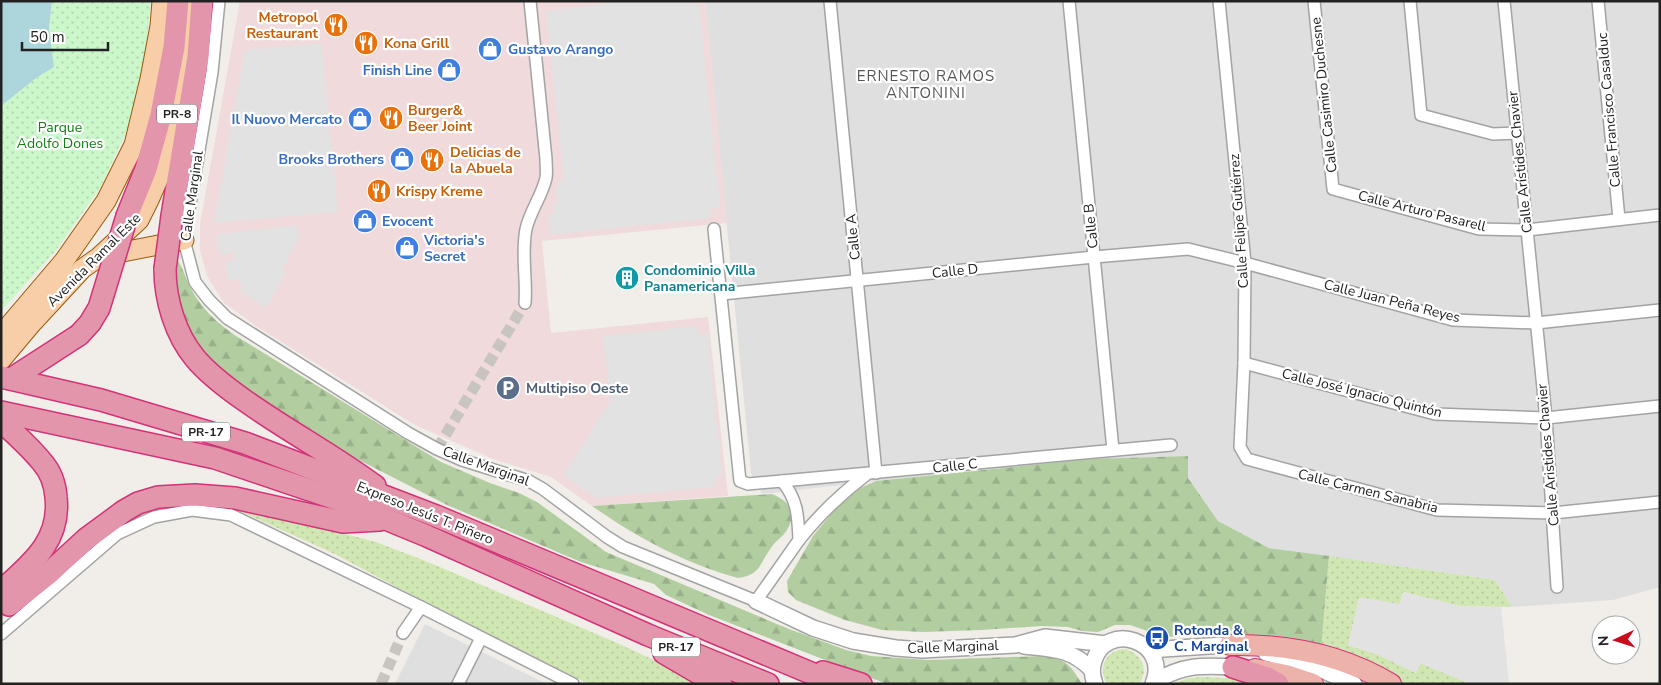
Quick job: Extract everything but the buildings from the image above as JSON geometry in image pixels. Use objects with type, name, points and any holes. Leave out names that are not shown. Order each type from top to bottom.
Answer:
[{"type":"highway","points":[[6,378],[79,335],[90,323],[99,308],[127,216],[146,169],[161,115],[174,47],[178,1]]},
{"type":"highway","points":[[4,602],[48,574],[86,539],[124,511],[138,502],[158,497],[195,495],[235,498],[343,522],[390,510],[348,466],[267,416],[228,388],[194,358],[174,320],[168,301],[165,269],[198,57],[202,1]]},
{"type":"highway","name":"Expreso Jesús T. Piñero","points":[[6,378],[101,400],[245,443],[390,510],[427,536],[586,608],[768,684]]},
{"type":"highway","name":"Expreso Jesús T. Piñero","points":[[1,412],[215,458],[342,501],[436,516],[837,684]]},
{"type":"highway","points":[[1,421],[43,463],[55,484],[58,510],[56,526],[50,539],[4,602]]},
{"type":"highway","points":[[586,608],[700,674],[721,684]]},
{"type":"highway","points":[[1230,645],[1254,644],[1308,652],[1339,660],[1380,677],[1391,684]]},
{"type":"highway","points":[[792,664],[861,684]]},
{"type":"highway","points":[[1233,667],[1267,678],[1278,684]]},
{"type":"highway","points":[[1233,667],[1286,675],[1313,684]]},
{"type":"main road","name":"Avenida Ramal Este","points":[[1,335],[64,261],[106,201],[134,145],[150,79],[160,26],[162,1]]},
{"type":"main road","name":"Avenida Ramal Este","points":[[1,360],[82,269],[139,220],[150,200],[163,168],[174,132],[187,48],[190,1]]},
{"type":"main road","points":[[98,256],[184,240]]},
{"type":"street","name":"Calle Marginal","points":[[219,1],[212,72],[184,240],[196,282],[209,300],[227,318],[408,434],[462,460],[529,481],[623,547],[756,602],[813,628],[854,641],[896,648],[928,650],[1015,644],[1045,637],[1106,644],[1126,639],[1138,642],[1149,650]]},
{"type":"street","points":[[525,302],[526,287],[523,246],[528,220],[540,196],[546,178],[546,159],[530,1]]},
{"type":"street","name":"Calle A","points":[[830,1],[857,280],[872,473]]},
{"type":"street","name":"Calle B","points":[[1069,1],[1113,450]]},
{"type":"street","name":"Calle Felipe Gutiérrez","points":[[1219,1],[1245,263],[1244,363],[1240,441]]},
{"type":"street","name":"Calle Casimiro Duchesne","points":[[1314,1],[1333,189]]},
{"type":"street","points":[[1410,1],[1421,114],[1493,134],[1517,133]]},
{"type":"street","name":"Calle Arístides Chavier","points":[[1504,1],[1536,323]]},
{"type":"street","name":"Calle Francisco Casalduc","points":[[1598,1],[1619,219]]},
{"type":"street","name":"Calle Arturo Pasarell","points":[[1333,189],[1479,229],[1526,230],[1660,215]]},
{"type":"street","points":[[714,229],[722,294]]},
{"type":"street","name":"Calle D","points":[[722,294],[1188,249]]},
{"type":"street","name":"Calle Juan Peña Reyes","points":[[1188,249],[1453,320],[1536,323],[1660,310]]},
{"type":"street","name":"Calle C","points":[[722,294],[740,481],[748,484],[1171,445]]},
{"type":"street","name":"Calle Aristides Chavier","points":[[1536,323],[1546,418],[1557,587]]},
{"type":"street","name":"Calle José Ignacio Quintón","points":[[1244,363],[1435,414],[1546,418],[1660,406]]},
{"type":"street","name":"Calle Carmen Sanabria","points":[[1240,441],[1240,446],[1247,459],[1436,510],[1553,513],[1660,502]]},
{"type":"street","points":[[756,602],[810,526],[854,484],[872,473]]},
{"type":"street","points":[[782,482],[795,502],[799,540]]},
{"type":"street","points":[[1,634],[117,534],[154,517],[192,510],[231,515],[421,607],[573,684]]},
{"type":"street","points":[[403,632],[421,607]]},
{"type":"street","points":[[458,684],[481,638]]},
{"type":"street","name":"Calle Marginal","points":[[1015,644],[1062,650],[1077,656],[1094,677]]},
{"type":"street","points":[[1094,677],[1096,654],[1106,644]]},
{"type":"street","points":[[1149,650],[1230,645],[1315,667],[1354,684]]},
{"type":"street","points":[[1149,650],[1153,656],[1156,668],[1154,683]]},
{"type":"street","points":[[1154,683],[1176,670],[1190,667],[1233,667]]},
{"type":"shaded area","points":[[240,1],[705,1],[727,223],[542,241],[551,333],[708,317],[728,496],[592,506],[551,477],[493,459],[415,425],[259,328],[224,303],[207,276],[200,250],[200,224]]},
{"type":"shaded area","points":[[626,1],[690,1],[690,4],[699,3],[720,207],[710,209],[711,218],[550,235],[548,215],[554,214],[553,204],[558,203],[556,190],[558,182],[564,181],[546,11]]},
{"type":"shaded area","points":[[705,1],[1660,1],[1660,587],[1613,600],[1512,607],[1495,580],[1269,548],[1218,521],[1188,478],[1188,456],[1090,459],[763,494],[756,486],[751,473]]},
{"type":"shaded area","points":[[321,43],[338,212],[214,223],[245,50]]},
{"type":"shaded area","points":[[298,225],[299,236],[283,269],[286,273],[266,308],[240,291],[242,285],[238,280],[228,280],[225,261],[233,261],[233,253],[219,254],[217,234]]},
{"type":"shaded area","points":[[698,326],[699,335],[708,334],[722,477],[715,478],[715,487],[596,498],[563,475],[610,402],[603,336]]},
{"type":"shaded area","points":[[1403,592],[1459,606],[1501,607],[1509,684],[1471,684],[1420,663],[1416,673],[1379,655],[1348,645],[1359,597],[1400,604]]},
{"type":"shaded area","points":[[425,624],[547,684],[395,684]]},
{"type":"green space","name":"Parque Adolfo Dones","points":[[52,1],[151,1],[145,58],[127,131],[100,188],[57,249],[2,310],[1,106],[36,78],[54,67],[49,28]]},
{"type":"green space","points":[[176,258],[199,302],[215,320],[236,336],[441,462],[537,502],[606,552],[789,629],[846,650],[871,656],[928,660],[1049,657],[1066,663],[1074,671],[1082,684],[887,684],[709,615],[666,595],[654,584],[581,562],[447,505],[310,435],[206,363],[174,310]]},
{"type":"green space","points":[[1188,456],[1188,478],[1218,521],[1269,548],[1329,556],[1321,649],[1262,637],[1203,635],[1165,637],[1130,625],[1115,625],[1098,632],[1082,631],[1068,627],[1042,626],[923,632],[882,630],[845,620],[796,600],[788,592],[787,581],[813,536],[837,507],[860,488],[876,481],[1090,459]]},
{"type":"green space","points":[[772,494],[783,500],[790,508],[792,518],[790,524],[759,568],[746,577],[738,578],[699,565],[662,548],[644,539],[592,506]]},
{"type":"green space","points":[[242,512],[264,513],[376,542],[428,562],[615,642],[706,684],[589,684],[506,646],[335,554]]},
{"type":"green space","points":[[1329,556],[1495,580],[1512,607],[1459,606],[1403,592],[1400,604],[1348,645],[1379,655],[1416,673],[1420,663],[1471,684],[1400,684],[1321,649]]},
{"type":"green space","points":[[1125,649],[1131,651],[1139,658],[1144,668],[1139,684],[1107,684],[1103,672],[1105,660],[1113,652]]},
{"type":"green space","points":[[1190,678],[1243,679],[1257,684],[1171,684]]},
{"type":"water","points":[[1,1],[52,1],[49,28],[54,67],[36,78],[1,106]]},
{"type":"tunnel","points":[[437,449],[525,303]]},
{"type":"tunnel","points":[[381,684],[403,633]]},
{"type":"place","name":"Metropol Restaurant","points":[[336,25]]},
{"type":"place","name":"Kona Grill","points":[[366,43]]},
{"type":"place","name":"Gustavo Arango","points":[[490,49]]},
{"type":"place","name":"Finish Line","points":[[449,70]]},
{"type":"place","name":"Burger& Beer Joint","points":[[391,118]]},
{"type":"place","name":"Il Nuovo Mercato","points":[[360,119]]},
{"type":"place","name":"Brooks Brothers","points":[[402,159]]},
{"type":"place","name":"Delicias de la Abuela","points":[[432,160]]},
{"type":"place","name":"Krispy Kreme","points":[[379,191]]},
{"type":"place","name":"Evocent","points":[[365,221]]},
{"type":"place","name":"Victoria's Secret","points":[[407,248]]},
{"type":"place","name":"Condominio Villa Panamericana","points":[[627,278]]},
{"type":"place","name":"Multipiso Oeste","points":[[508,388]]},
{"type":"place","name":"Rotonda & C. Marginal","points":[[1157,638]]},
{"type":"district","name":"ERNESTO RAMOS ANTONINI","points":[[926,84]]}]
